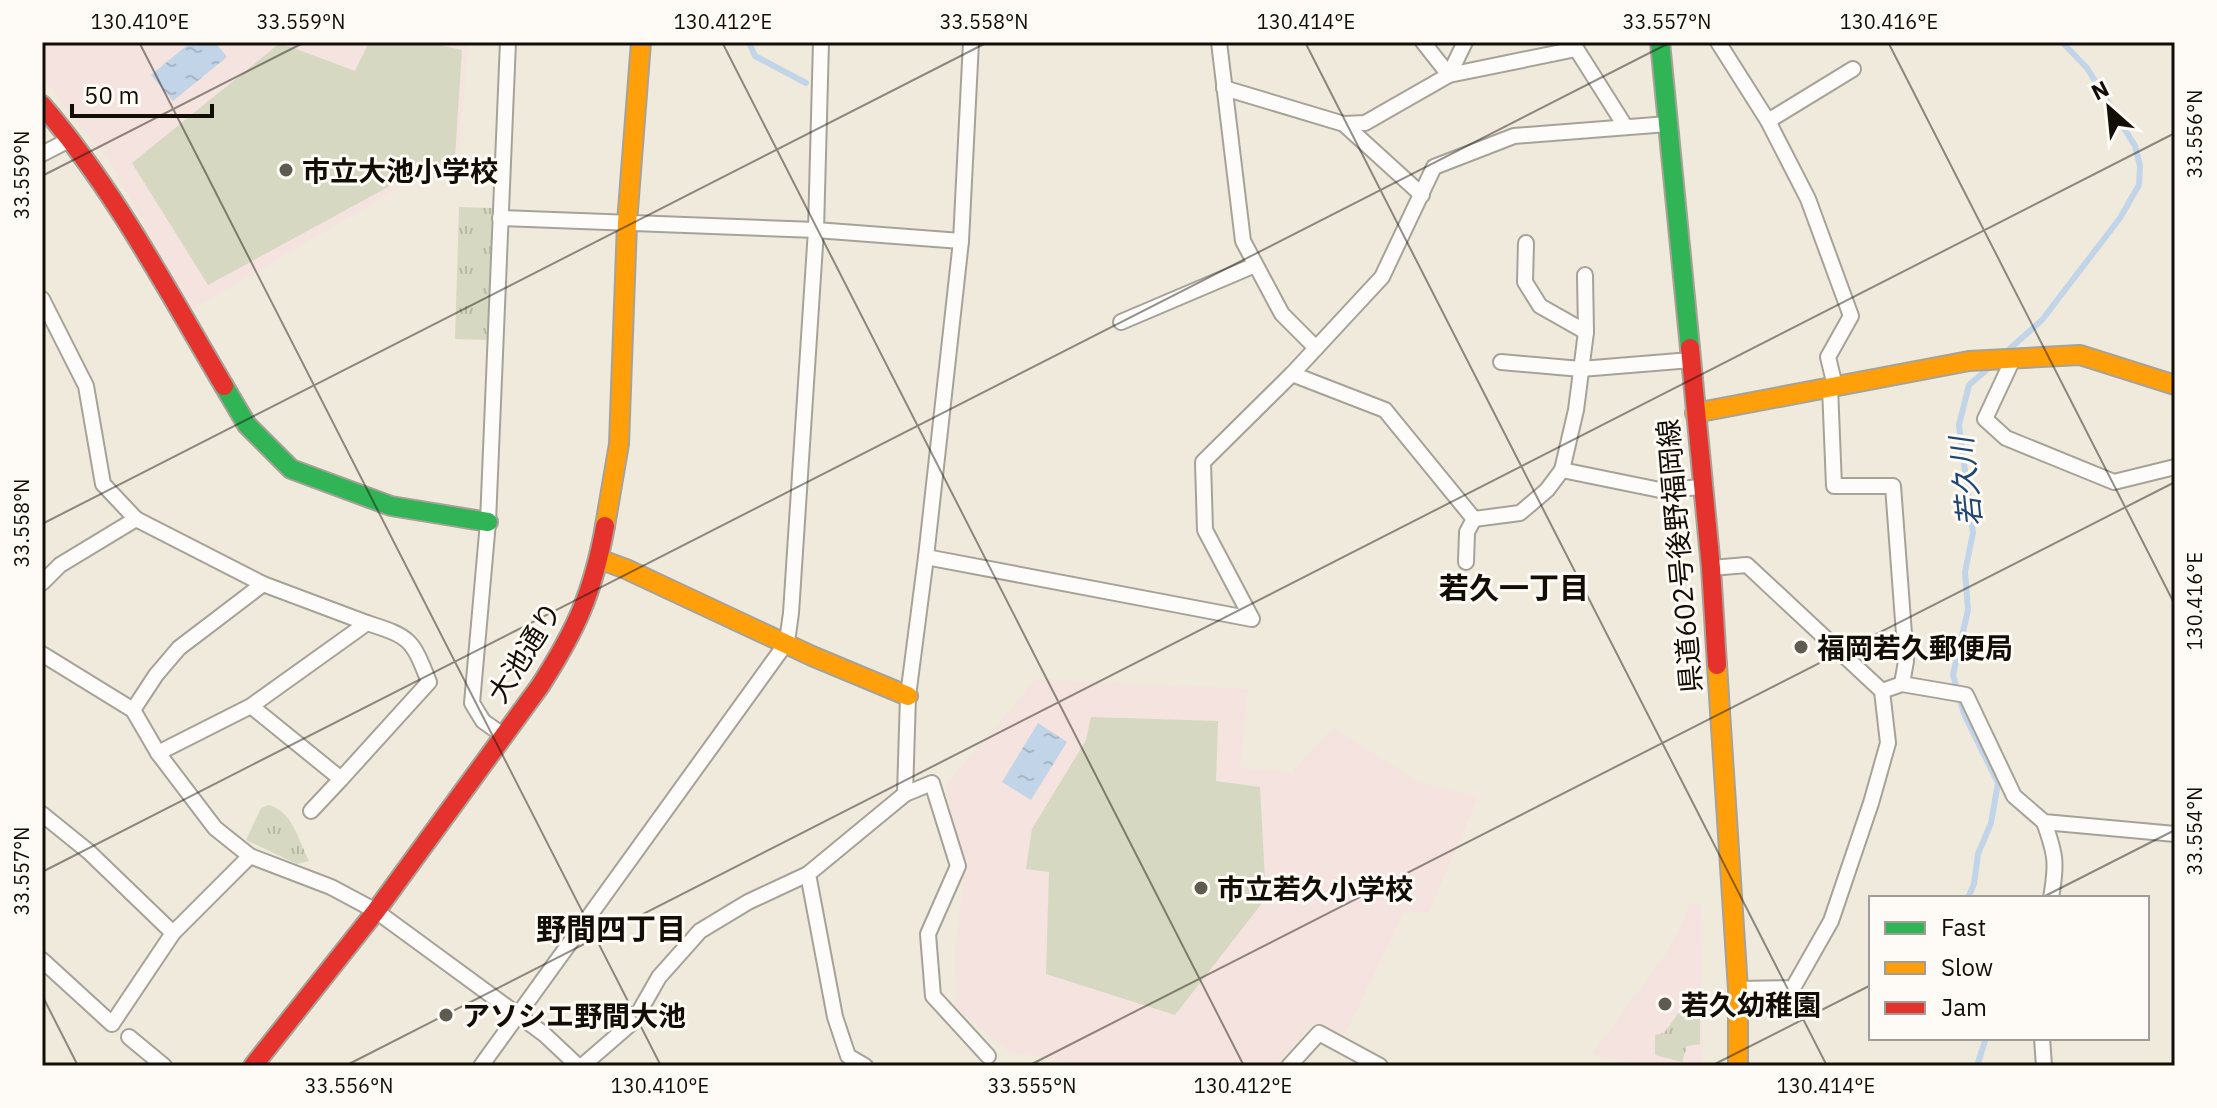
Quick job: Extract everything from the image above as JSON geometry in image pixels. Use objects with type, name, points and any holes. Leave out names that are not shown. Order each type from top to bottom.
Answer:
[{"type":"street","points":[[504,736],[483,721],[472,703],[488,522],[508,42]]},
{"type":"street","name":"大池通り","points":[[253,1066],[376,911],[504,736],[563,650],[585,607],[599,559],[619,444],[627,223],[641,42]]},
{"type":"street","points":[[481,1066],[787,642],[816,230],[821,42]]},
{"type":"street","points":[[905,794],[908,696],[961,241],[971,42]]},
{"type":"street","points":[[1219,42],[1243,241],[1282,314],[1316,348]]},
{"type":"street","points":[[1423,42],[1449,75]]},
{"type":"street","points":[[1449,75],[1465,42]]},
{"type":"street","name":"県道602号後野福岡線","points":[[1660,42],[1711,568],[1738,989],[1738,1066]]},
{"type":"street","points":[[1718,42],[1768,121],[1808,199],[1851,316],[1828,357],[1832,387],[1834,486],[1893,486],[1906,661],[1902,684]]},
{"type":"street","points":[[1224,88],[1344,124],[1365,123],[1449,75],[1574,46],[1625,126]]},
{"type":"street","points":[[1768,121],[1853,69]]},
{"type":"street","points":[[42,105],[108,190],[247,425],[291,469],[391,506],[488,522]]},
{"type":"street","points":[[1344,124],[1422,195]]},
{"type":"street","points":[[926,557],[1252,619],[1205,530],[1203,462],[1292,374],[1382,277],[1434,167],[1514,136],[1668,124]]},
{"type":"street","points":[[42,154],[71,139]]},
{"type":"street","points":[[500,218],[816,230],[961,241]]},
{"type":"street","points":[[1526,243],[1525,282],[1540,306],[1586,332]]},
{"type":"street","points":[[1121,322],[1255,265]]},
{"type":"street","points":[[1474,519],[1520,513],[1547,490],[1562,470],[1576,410],[1586,332],[1585,275]]},
{"type":"street","points":[[42,299],[86,386],[103,484],[136,519],[263,584],[400,633],[415,647],[429,682],[311,811]]},
{"type":"street","points":[[1695,413],[1969,361],[2080,355],[2172,379]]},
{"type":"street","points":[[2013,359],[1985,419],[2006,438],[2114,482],[2175,467]]},
{"type":"street","points":[[1501,362],[1581,369],[1691,360]]},
{"type":"street","points":[[1292,374],[1385,410],[1474,519]]},
{"type":"street","points":[[1562,470],[1660,490],[1703,487]]},
{"type":"street","points":[[42,583],[60,565],[136,519]]},
{"type":"street","points":[[1466,562],[1467,532],[1474,519]]},
{"type":"street","points":[[599,559],[908,696]]},
{"type":"street","points":[[1711,568],[1747,565],[1882,691],[1888,743],[1831,921],[1793,988],[1738,989]]},
{"type":"street","points":[[133,710],[179,648],[263,584]]},
{"type":"street","points":[[158,753],[251,706],[367,623]]},
{"type":"street","points":[[42,654],[133,710],[158,753],[215,828],[250,856],[331,887],[376,911],[544,1034],[580,1066],[634,1021],[659,977],[700,931],[748,902],[808,874],[905,794],[932,783],[958,866],[928,934],[933,996],[988,1056]]},
{"type":"street","points":[[1882,691],[1902,684],[1966,695],[2014,796],[2044,822],[2057,867],[2051,896]]},
{"type":"street","points":[[251,706],[341,779]]},
{"type":"street","points":[[42,814],[89,852],[173,933]]},
{"type":"street","points":[[2044,822],[2175,834]]},
{"type":"street","points":[[42,960],[112,1024],[173,933],[250,856]]},
{"type":"street","points":[[808,874],[835,1017],[848,1056],[865,1066]]},
{"type":"street","points":[[1289,1066],[1319,1033],[1378,1065]]},
{"type":"street","points":[[129,1037],[164,1066]]},
{"type":"street","points":[[2042,1040],[2044,1066]]},
{"type":"shaded area","name":"市立大池小学校","points":[[42,42],[451,42],[468,46],[457,177],[416,178],[191,310],[111,164],[42,77]]},
{"type":"shaded area","name":"市立若久小学校","points":[[1036,679],[1248,689],[1240,768],[1292,772],[1333,727],[1418,782],[1478,797],[1429,912],[1404,912],[1345,1034],[1313,1024],[1275,1066],[1088,1066],[1008,1051],[956,1007],[955,952],[965,865],[945,786]]},
{"type":"shaded area","name":"若久幼稚園","points":[[1701,903],[1703,1066],[1648,1066],[1592,1054],[1666,954],[1689,904]]},
{"type":"green space","name":"市立大池小学校","points":[[369,42],[426,42],[462,50],[454,172],[412,174],[208,285],[132,163],[280,43],[355,71]]},
{"type":"green space","points":[[459,207],[492,208],[488,340],[455,339]]},
{"type":"green space","points":[[1091,717],[1218,721],[1216,781],[1260,787],[1266,898],[1175,1015],[1046,974],[1049,872],[1026,869],[1032,829],[1086,740]]},
{"type":"green space","points":[[268,805],[289,819],[309,861],[297,864],[246,840],[261,808]]},
{"type":"green space","points":[[1700,998],[1700,1044],[1687,1046],[1682,1062],[1655,1055],[1655,1035],[1664,1033],[1689,999]]},
{"type":"water","points":[[191,42],[215,42],[227,57],[173,101],[151,75]]},
{"type":"water","points":[[1038,723],[1067,742],[1031,800],[1002,782]]},
{"type":"waterway","points":[[749,42],[755,56],[806,83]]},
{"type":"waterway","name":"若久川","points":[[2005,353],[2042,320],[2120,218],[2139,185],[2140,166],[2135,146],[2087,68],[2062,42]]},
{"type":"waterway","name":"若久川","points":[[1969,896],[1974,884],[1978,854],[1991,823],[1998,783],[1964,714],[1953,675],[1968,610],[1965,572],[1973,533],[1959,425],[1969,385],[1991,366]]},
{"type":"waterway","name":"若久川","points":[[1977,1066],[1985,1040]]},
{"type":"traffic: fast","points":[[1660,42],[1690,348]]},
{"type":"traffic: fast","points":[[224,386],[247,425],[291,469],[391,506],[488,522]]},
{"type":"traffic: slow","points":[[605,526],[619,444],[627,223],[641,42]]},
{"type":"traffic: slow","points":[[1695,413],[1969,361],[2080,355],[2175,385]]},
{"type":"traffic: slow","points":[[599,559],[908,696]]},
{"type":"traffic: slow","points":[[1717,665],[1738,989],[1738,1066]]},
{"type":"traffic: jam","points":[[42,105],[117,206],[224,386]]},
{"type":"traffic: jam","points":[[1690,348],[1717,665]]},
{"type":"traffic: jam","points":[[253,1066],[376,911],[540,686],[582,610],[605,526]]},
{"type":"place","name":"市立大池小学校","points":[[286,170]]},
{"type":"place","name":"福岡若久郵便局","points":[[1801,647]]},
{"type":"place","name":"市立若久小学校","points":[[1201,888]]},
{"type":"place","name":"若久幼稚園","points":[[1665,1004]]},
{"type":"place","name":"アソシエ野間大池","points":[[446,1015]]},
{"type":"district","name":"若久一丁目","points":[[1514,587]]},
{"type":"district","name":"野間四丁目","points":[[611,928]]}]
